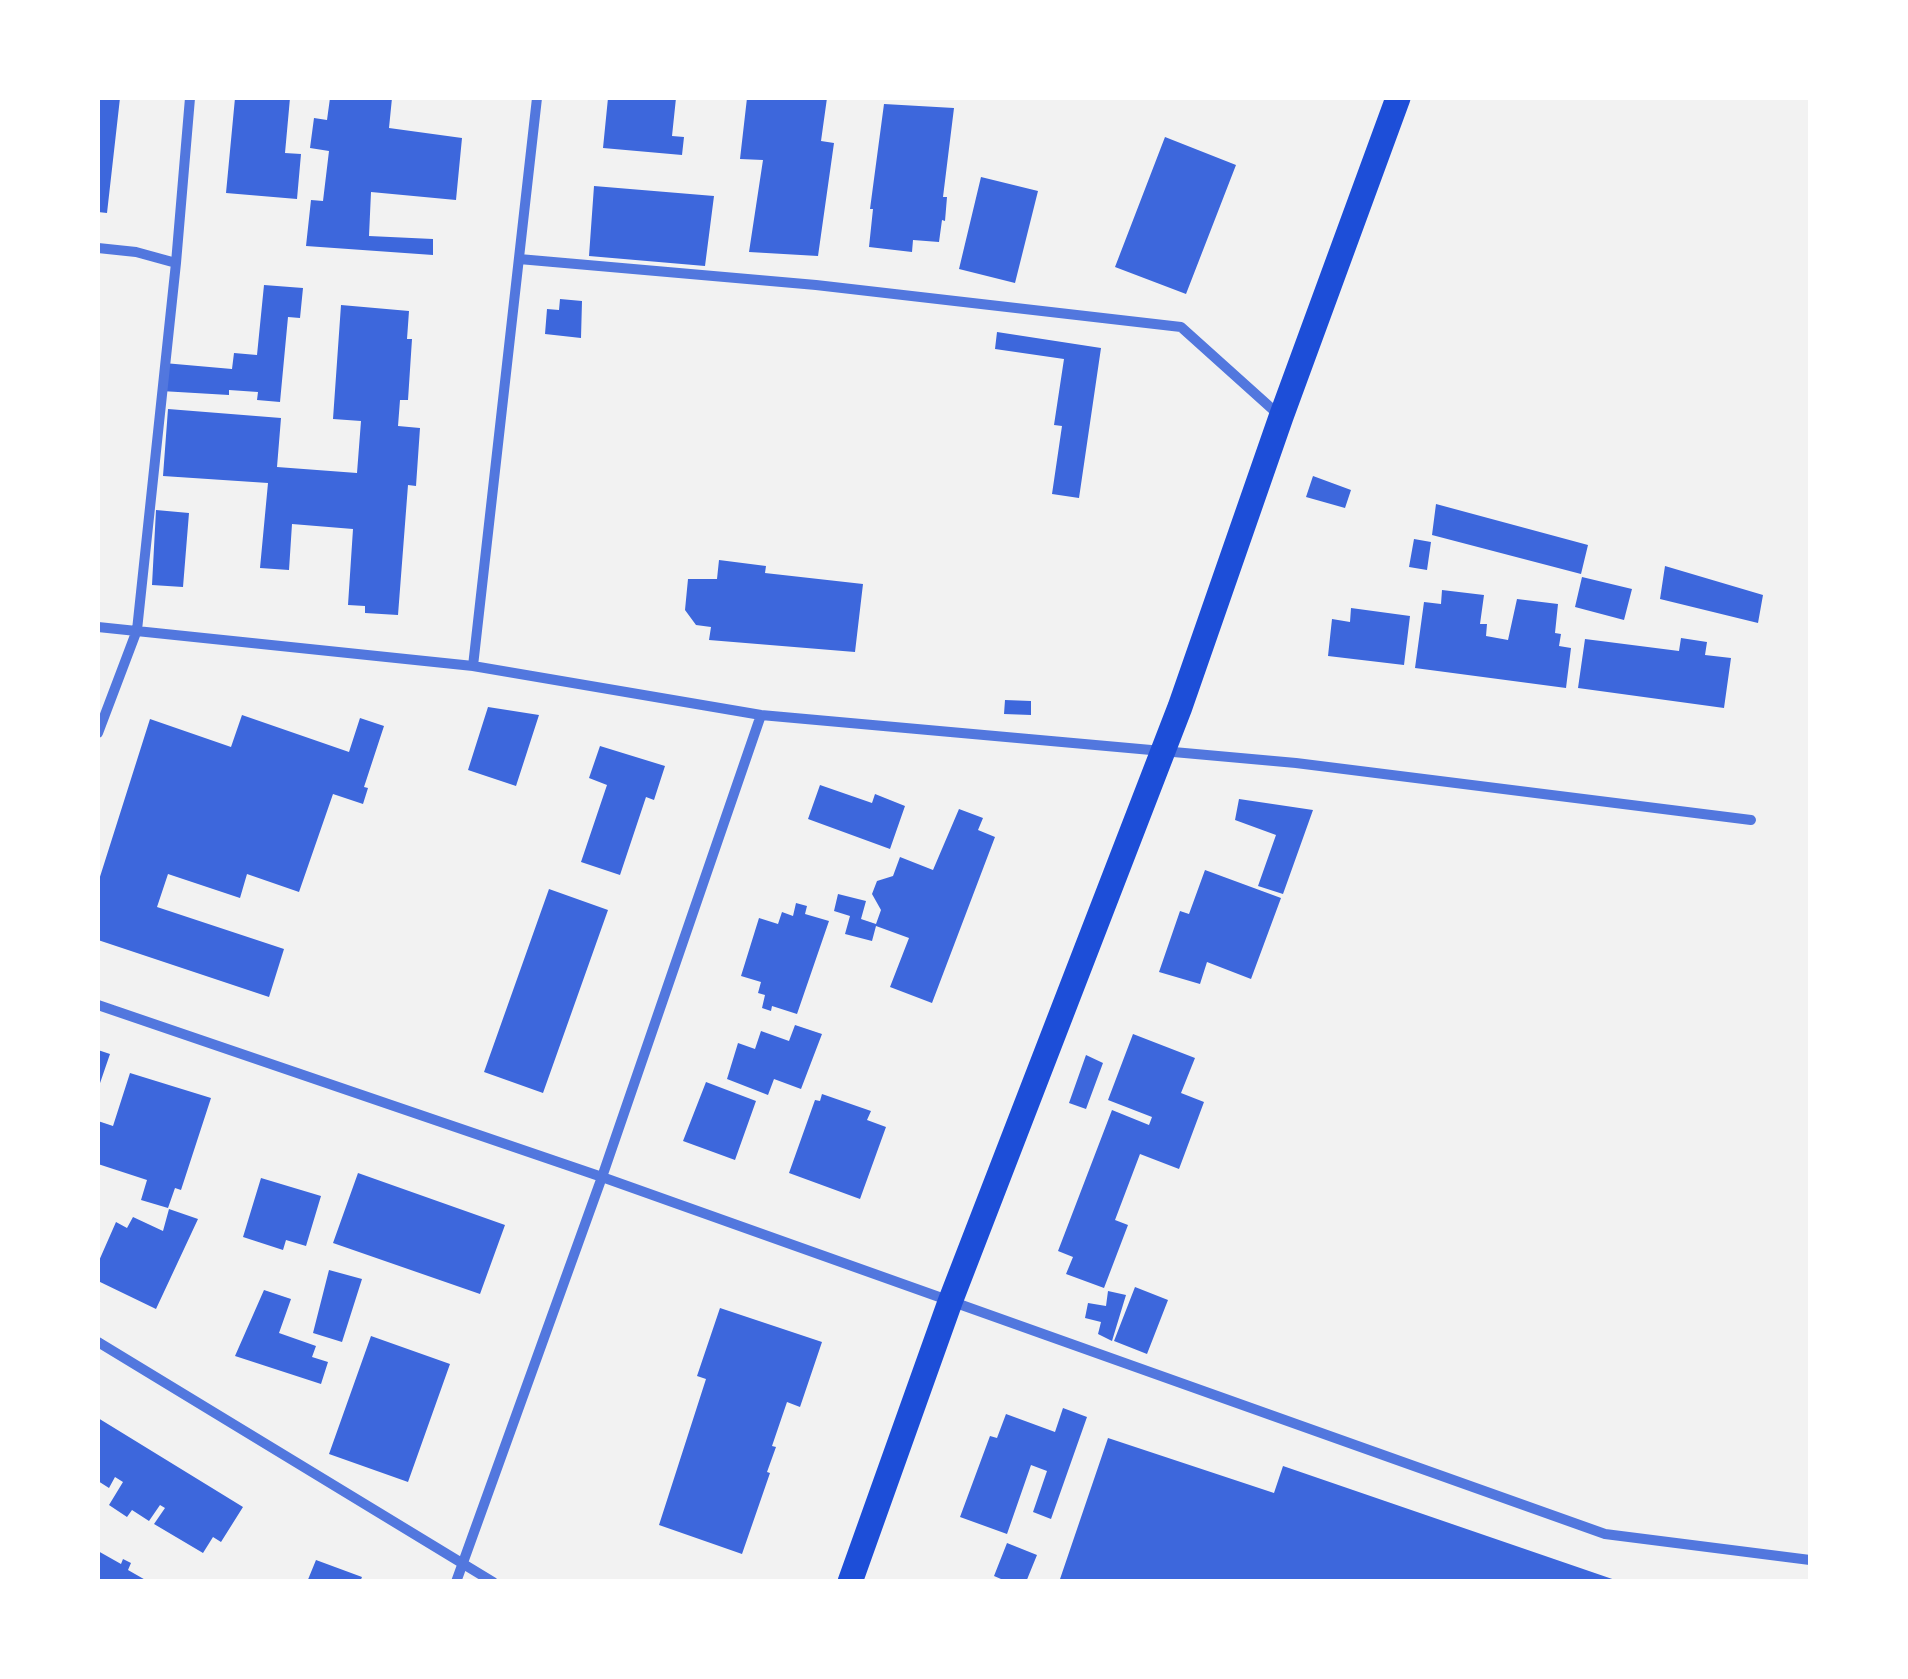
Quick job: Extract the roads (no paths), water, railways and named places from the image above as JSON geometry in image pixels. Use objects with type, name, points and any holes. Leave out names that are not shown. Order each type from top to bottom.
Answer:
[{"type":"main road","points":[[850,1582],[950,1302],[1163,751],[1398,98]]},
{"type":"street","points":[[98,733],[137,630],[190,98]]},
{"type":"street","points":[[473,666],[537,98]]},
{"type":"street","points":[[98,248],[136,252],[176,263]]},
{"type":"street","points":[[519,260],[816,285],[1181,327],[1281,416]]},
{"type":"street","points":[[98,628],[473,666],[761,716],[1296,763],[1751,820]]},
{"type":"street","points":[[456,1582],[602,1177],[761,716]]},
{"type":"street","points":[[98,1005],[602,1177],[1604,1534],[1810,1560]]},
{"type":"street","points":[[98,1342],[493,1582]]}]
